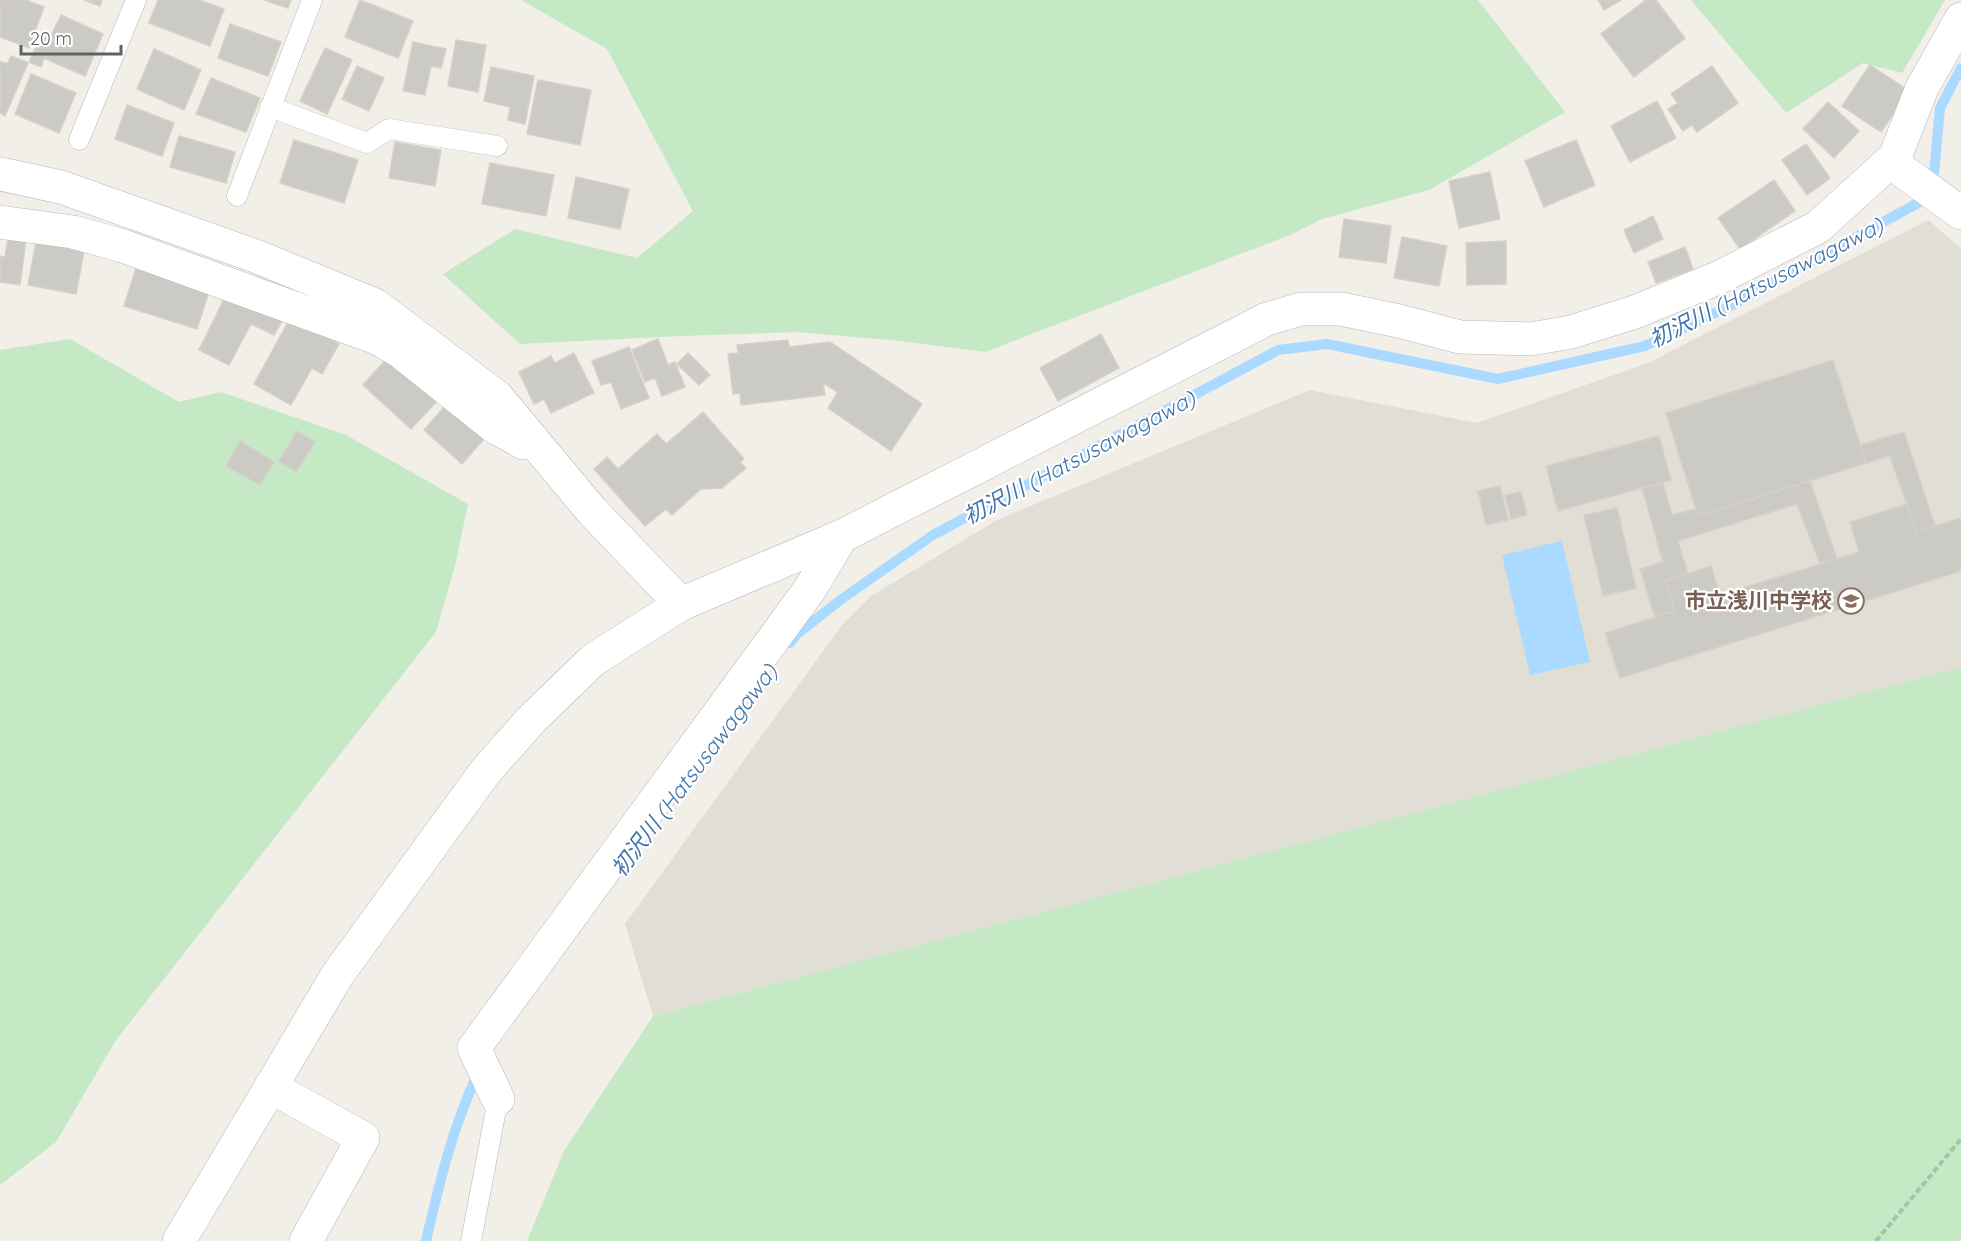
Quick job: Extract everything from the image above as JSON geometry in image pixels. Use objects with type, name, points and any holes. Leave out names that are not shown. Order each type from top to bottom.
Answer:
[{"type":"street","points":[[180,1241],[338,974],[485,772],[530,721],[593,660],[681,604],[842,536],[1267,319],[1301,309],[1341,309],[1460,337],[1531,339],[1571,332],[1635,312],[1719,277],[1818,227],[1898,163],[1922,88],[1961,19]]},
{"type":"street","points":[[1898,163],[1954,208]]},
{"type":"street","points":[[0,174],[61,187],[258,257],[375,305],[497,397],[592,511],[681,604]]},
{"type":"street","points":[[0,222],[73,232],[123,246],[377,338],[401,352],[495,427],[546,455]]},
{"type":"street","points":[[498,1099],[474,1048],[810,589],[842,536]]},
{"type":"street","points":[[271,1087],[363,1138],[306,1241]]},
{"type":"lane","points":[[80,140],[136,0]]},
{"type":"lane","points":[[237,196],[312,0]]},
{"type":"lane","points":[[270,107],[367,142],[389,129],[497,146]]},
{"type":"lane","points":[[471,1241],[498,1099]]},
{"type":"path","points":[[1876,1241],[1961,1139]]},
{"type":"shaded area","points":[[1928,220],[1961,248],[1961,667],[653,1016],[625,924],[842,625],[871,596],[997,520],[1310,390],[1477,423],[1648,363]]},
{"type":"green space","points":[[521,0],[1478,0],[1565,112],[1429,190],[1322,219],[1290,235],[985,352],[900,341],[798,332],[520,344],[443,274],[515,229],[637,258],[693,211],[607,49]]},
{"type":"green space","points":[[1691,0],[1945,0],[1902,73],[1863,63],[1786,113]]},
{"type":"green space","points":[[70,339],[179,402],[221,392],[346,435],[468,504],[455,566],[436,632],[116,1040],[56,1142],[0,1185],[0,350]]},
{"type":"green space","points":[[1961,667],[1961,1241],[527,1241],[564,1151],[653,1016]]},
{"type":"water","points":[[1562,541],[1590,662],[1530,675],[1502,555]]},
{"type":"building","points":[[0,0],[26,0],[44,7],[29,48],[0,37]]},
{"type":"building","points":[[84,0],[102,0],[100,6]]},
{"type":"building","points":[[158,0],[199,0],[224,9],[210,46],[149,23]]},
{"type":"building","points":[[264,0],[291,0],[288,8]]},
{"type":"building","points":[[360,0],[413,21],[398,58],[345,37]]},
{"type":"building","points":[[1598,0],[1621,0],[1604,10]]},
{"type":"building","points":[[1646,0],[1656,0],[1685,38],[1634,77],[1601,34]]},
{"type":"building","points":[[61,15],[103,34],[85,76],[44,58],[41,67],[29,62],[42,33],[51,36]]},
{"type":"building","points":[[230,24],[281,42],[268,76],[218,58]]},
{"type":"building","points":[[456,40],[486,45],[478,92],[448,86]]},
{"type":"building","points":[[413,42],[446,49],[441,68],[431,66],[425,95],[403,91]]},
{"type":"building","points":[[325,48],[352,60],[327,114],[300,101]]},
{"type":"building","points":[[154,49],[201,70],[184,110],[137,89]]},
{"type":"building","points":[[11,56],[28,63],[5,116],[0,113],[0,61],[7,64]]},
{"type":"building","points":[[1870,65],[1909,91],[1881,132],[1842,106]]},
{"type":"building","points":[[357,66],[384,78],[369,111],[342,99]]},
{"type":"building","points":[[1712,66],[1738,103],[1697,132],[1692,125],[1683,131],[1668,109],[1678,103],[1671,94]]},
{"type":"building","points":[[491,67],[534,76],[525,124],[508,120],[510,107],[484,101]]},
{"type":"building","points":[[31,74],[76,93],[59,133],[15,114]]},
{"type":"building","points":[[211,78],[260,98],[246,132],[196,114]]},
{"type":"building","points":[[538,80],[591,90],[580,145],[527,134]]},
{"type":"building","points":[[1657,101],[1676,138],[1630,162],[1611,126]]},
{"type":"building","points":[[1828,102],[1859,131],[1834,158],[1803,129]]},
{"type":"building","points":[[127,105],[174,123],[162,156],[115,139]]},
{"type":"building","points":[[179,136],[235,152],[226,183],[170,167]]},
{"type":"building","points":[[294,140],[358,160],[344,203],[280,183]]},
{"type":"building","points":[[1576,140],[1595,185],[1544,207],[1525,161]]},
{"type":"building","points":[[395,142],[441,150],[435,186],[389,178]]},
{"type":"building","points":[[1806,144],[1830,178],[1807,195],[1782,160]]},
{"type":"building","points":[[490,163],[554,175],[546,216],[482,204]]},
{"type":"building","points":[[1490,172],[1500,219],[1459,228],[1449,181]]},
{"type":"building","points":[[576,177],[629,189],[620,229],[568,218]]},
{"type":"building","points":[[1774,180],[1795,211],[1740,249],[1718,218]]},
{"type":"building","points":[[1653,216],[1663,239],[1634,253],[1624,230]]},
{"type":"building","points":[[1344,219],[1391,226],[1386,263],[1339,257]]},
{"type":"building","points":[[8,237],[26,239],[20,285],[0,282],[0,256],[5,257]]},
{"type":"building","points":[[1402,237],[1447,246],[1439,286],[1394,278]]},
{"type":"building","points":[[1506,241],[1506,284],[1467,285],[1466,243]]},
{"type":"building","points":[[36,242],[84,251],[76,294],[28,285]]},
{"type":"building","points":[[1685,247],[1693,269],[1656,283],[1648,262]]},
{"type":"building","points":[[137,265],[210,288],[197,329],[124,306]]},
{"type":"building","points":[[229,289],[284,317],[274,335],[251,324],[229,365],[199,350]]},
{"type":"building","points":[[291,317],[339,344],[322,374],[312,368],[291,405],[254,384]]},
{"type":"building","points":[[1101,334],[1119,368],[1058,401],[1040,368]]},
{"type":"building","points":[[658,339],[668,365],[675,362],[685,387],[662,396],[655,378],[645,382],[632,350]]},
{"type":"building","points":[[788,340],[789,347],[830,342],[922,404],[891,451],[828,408],[838,392],[823,383],[825,395],[741,405],[740,393],[733,394],[728,354],[738,353],[737,345]]},
{"type":"building","points":[[629,347],[649,398],[621,409],[611,382],[601,385],[592,361]]},
{"type":"building","points":[[574,353],[594,393],[551,413],[544,399],[534,404],[519,372],[551,356],[555,363]]},
{"type":"building","points":[[688,353],[710,375],[699,385],[677,364]]},
{"type":"building","points":[[391,354],[440,398],[411,429],[363,385]]},
{"type":"building","points":[[1833,360],[1866,463],[1698,516],[1666,413]]},
{"type":"building","points":[[452,398],[490,432],[462,464],[424,430]]},
{"type":"building","points":[[703,412],[744,459],[740,462],[746,468],[722,488],[701,489],[672,515],[666,509],[645,526],[594,469],[607,457],[618,469],[657,434],[666,444]]},
{"type":"building","points":[[297,431],[315,442],[296,472],[279,461]]},
{"type":"building","points":[[1904,432],[1935,526],[1916,532],[1890,456],[1866,463],[1860,445]]},
{"type":"building","points":[[1659,436],[1671,480],[1558,511],[1546,466]]},
{"type":"building","points":[[240,441],[274,462],[260,485],[226,466]]},
{"type":"building","points":[[1810,481],[1837,559],[1820,564],[1797,504],[1678,541],[1688,574],[1665,581],[1675,611],[1655,617],[1640,569],[1663,562],[1642,488],[1663,483],[1672,515],[1696,509],[1698,516]]},
{"type":"building","points":[[1500,486],[1508,520],[1486,525],[1478,491]]},
{"type":"building","points":[[1521,492],[1527,515],[1511,519],[1505,495]]},
{"type":"building","points":[[1907,504],[1916,532],[1961,518],[1961,571],[1620,678],[1605,633],[1675,611],[1665,581],[1711,566],[1720,595],[1859,552],[1850,522]]},
{"type":"building","points":[[1617,508],[1636,588],[1603,596],[1584,515]]},
{"type":"waterway","name":"初沢川 (Hatsusawagawa)","points":[[790,643],[796,635],[839,601],[933,535],[1278,350],[1327,344],[1498,379],[1645,346],[1736,303],[1918,203],[1934,174],[1940,108],[1961,68]]},
{"type":"waterway","name":"初沢川 (Hatsusawagawa)","points":[[426,1241],[454,1134],[478,1073]]},
{"type":"place","name":"市立浅川中学校","points":[[1851,601]]}]
